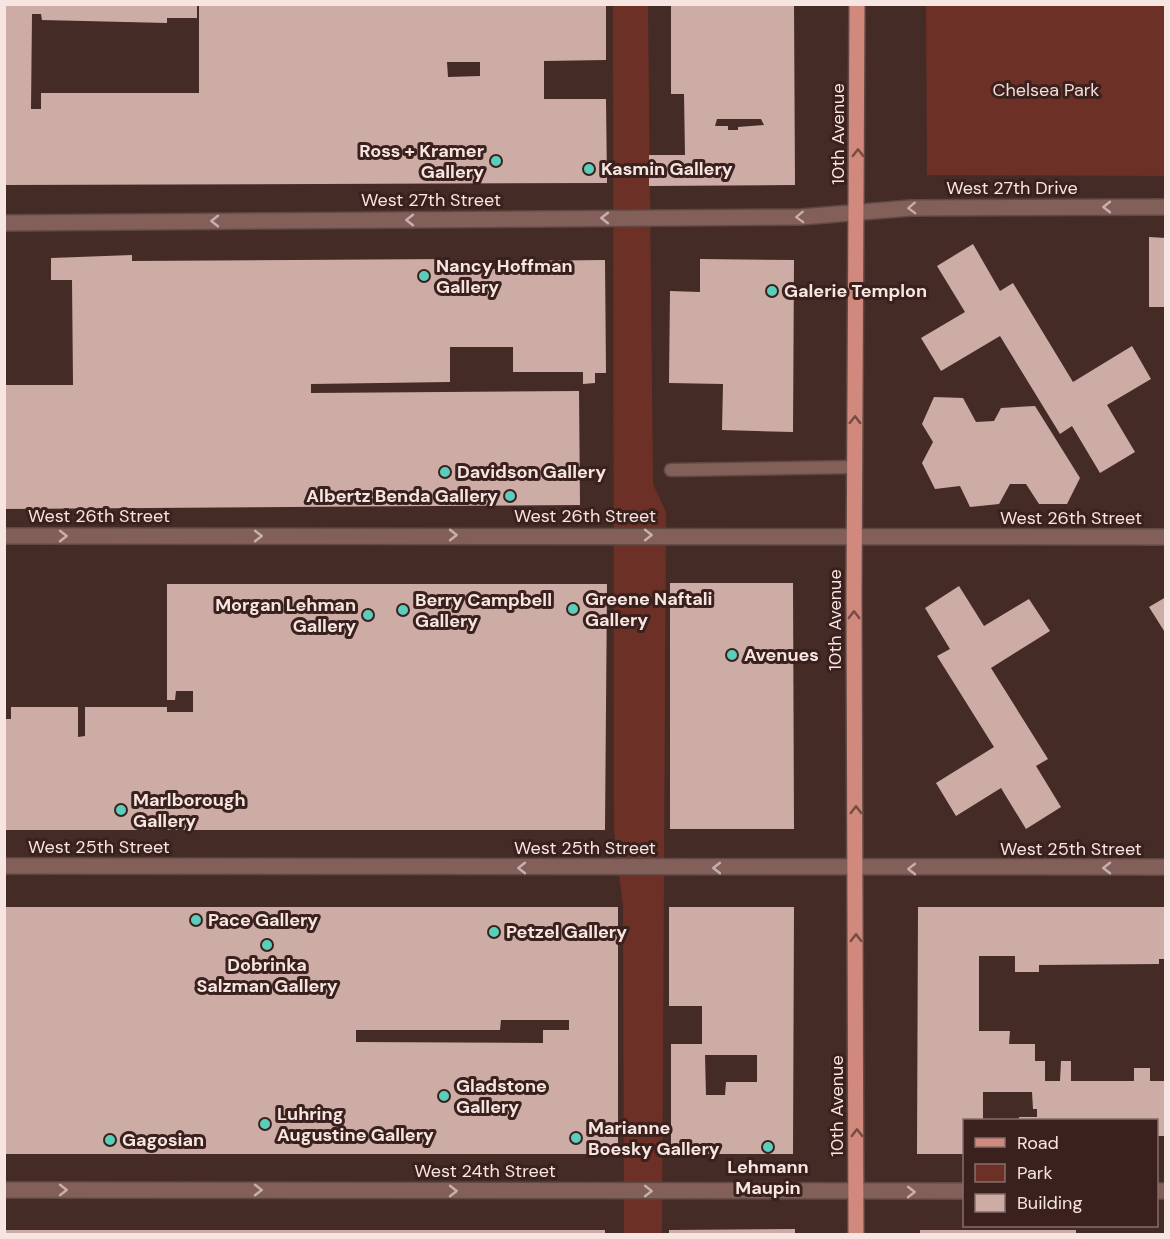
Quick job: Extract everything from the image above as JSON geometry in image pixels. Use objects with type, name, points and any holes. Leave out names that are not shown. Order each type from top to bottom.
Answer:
[{"type":"main road","name":"10th Avenue","points":[[856,1234],[857,4]]},
{"type":"street","name":"West 27th Drive","points":[[858,212],[911,208],[1166,207]]},
{"type":"street","name":"West 27th Street","points":[[4,222],[789,217],[858,212]]},
{"type":"street","name":"West 26th Street","points":[[4,536],[1166,537]]},
{"type":"street","name":"West 25th Street","points":[[4,866],[856,869],[1166,867]]},
{"type":"street","name":"West 24th Street","points":[[4,1190],[963,1191]]},
{"type":"lane","points":[[671,470],[855,467]]},
{"type":"green space","points":[[613,5],[648,5],[653,484],[666,512],[662,1234],[624,1234],[623,906],[614,831]]},
{"type":"green space","name":"Chelsea Park","points":[[926,5],[1165,5],[1165,176],[927,175]]},
{"type":"building","points":[[4,4],[197,4],[197,18],[167,18],[167,23],[42,20],[41,14],[32,14],[31,109],[41,109],[41,93],[199,93],[199,4],[606,4],[606,60],[544,61],[544,99],[606,99],[607,183],[4,185]],"holes":[[[447,62],[480,62],[480,76],[448,77]]]},
{"type":"building","points":[[671,4],[794,4],[795,185],[649,186],[649,155],[685,155],[684,94],[671,94]],"holes":[[[717,119],[761,119],[764,125],[738,127],[738,130],[728,130],[728,126],[715,126]]]},
{"type":"building","points":[[1149,237],[1166,238],[1166,307],[1149,307]]},
{"type":"building","points":[[973,244],[1000,291],[1013,283],[1073,382],[1132,346],[1151,379],[1107,405],[1135,452],[1100,473],[1072,426],[1060,434],[1000,336],[941,371],[921,338],[965,312],[937,266]]},
{"type":"building","points":[[132,255],[132,261],[449,259],[449,269],[512,269],[512,261],[605,260],[606,373],[595,373],[595,383],[583,384],[583,372],[513,372],[513,347],[450,347],[450,382],[311,384],[311,393],[579,391],[580,505],[4,509],[4,385],[73,385],[72,280],[51,280],[51,258]]},
{"type":"building","points":[[700,259],[794,260],[793,432],[722,430],[723,384],[669,383],[670,291],[700,292]]},
{"type":"building","points":[[934,397],[963,398],[976,422],[994,421],[1001,408],[1035,406],[1080,478],[1067,504],[1039,504],[1026,484],[1010,484],[999,504],[970,507],[960,486],[935,489],[922,463],[933,442],[922,424]]},
{"type":"building","name":"Avenues","points":[[670,583],[793,583],[794,829],[670,829]]},
{"type":"building","points":[[167,584],[607,584],[605,830],[4,830],[4,719],[11,719],[11,707],[78,707],[78,737],[85,736],[85,707],[167,707],[167,712],[193,712],[193,691],[176,691],[175,700],[167,700]]},
{"type":"building","points":[[959,586],[984,626],[1029,599],[1050,631],[991,668],[1048,759],[1036,766],[1061,807],[1026,829],[1001,788],[956,816],[936,783],[994,747],[937,656],[950,649],[925,608]]},
{"type":"building","points":[[1166,597],[1166,634],[1149,607]]},
{"type":"building","points":[[4,907],[618,907],[618,1154],[4,1154]],"holes":[[[501,1020],[569,1020],[569,1030],[543,1030],[543,1043],[356,1042],[356,1030],[500,1030]]]},
{"type":"building","points":[[669,907],[794,907],[793,1154],[671,1154],[671,1044],[702,1044],[702,1006],[669,1006]],"holes":[[[705,1055],[757,1055],[757,1082],[726,1082],[725,1095],[706,1095]]]},
{"type":"building","points":[[918,907],[1166,907],[1166,959],[1159,959],[1159,964],[1039,965],[1039,972],[1015,972],[1015,956],[979,956],[979,1031],[1010,1031],[1009,1044],[1035,1044],[1035,1061],[1045,1061],[1045,1081],[1060,1081],[1061,1061],[1071,1061],[1071,1081],[1134,1081],[1134,1068],[1150,1068],[1150,1081],[1166,1081],[1166,1136],[1158,1136],[1158,1119],[1019,1119],[1019,1117],[1037,1117],[1037,1109],[1033,1109],[1032,1092],[983,1092],[983,1119],[963,1119],[963,1154],[917,1154]]},
{"type":"building","points":[[795,1229],[795,1234],[669,1234],[669,1230]]},
{"type":"building","points":[[4,1230],[605,1230],[605,1234],[4,1234]]},
{"type":"building","points":[[920,1230],[1076,1230],[1076,1234],[920,1234]]},
{"type":"place","name":"Ross + Kramer Gallery","points":[[496,161]]},
{"type":"place","name":"Kasmin Gallery","points":[[589,169]]},
{"type":"place","name":"Nancy Hoffman Gallery","points":[[424,276]]},
{"type":"place","name":"Galerie Templon","points":[[772,291]]},
{"type":"place","name":"Davidson Gallery","points":[[445,472]]},
{"type":"place","name":"Albertz Benda Gallery","points":[[510,496]]},
{"type":"place","name":"Greene Naftali Gallery","points":[[573,609]]},
{"type":"place","name":"Berry Campbell Gallery","points":[[403,610]]},
{"type":"place","name":"Morgan Lehman Gallery","points":[[368,615]]},
{"type":"place","name":"Avenues","points":[[732,655]]},
{"type":"place","name":"Marlborough Gallery","points":[[121,810]]},
{"type":"place","name":"Pace Gallery","points":[[196,920]]},
{"type":"place","name":"Petzel Gallery","points":[[494,932]]},
{"type":"place","name":"Dobrinka Salzman Gallery","points":[[267,945]]},
{"type":"place","name":"Gladstone Gallery","points":[[444,1096]]},
{"type":"place","name":"Luhring Augustine Gallery","points":[[265,1124]]},
{"type":"place","name":"Marianne Boesky Gallery","points":[[576,1138]]},
{"type":"place","name":"Gagosian","points":[[110,1140]]},
{"type":"place","name":"Lehmann Maupin","points":[[768,1147]]}]
